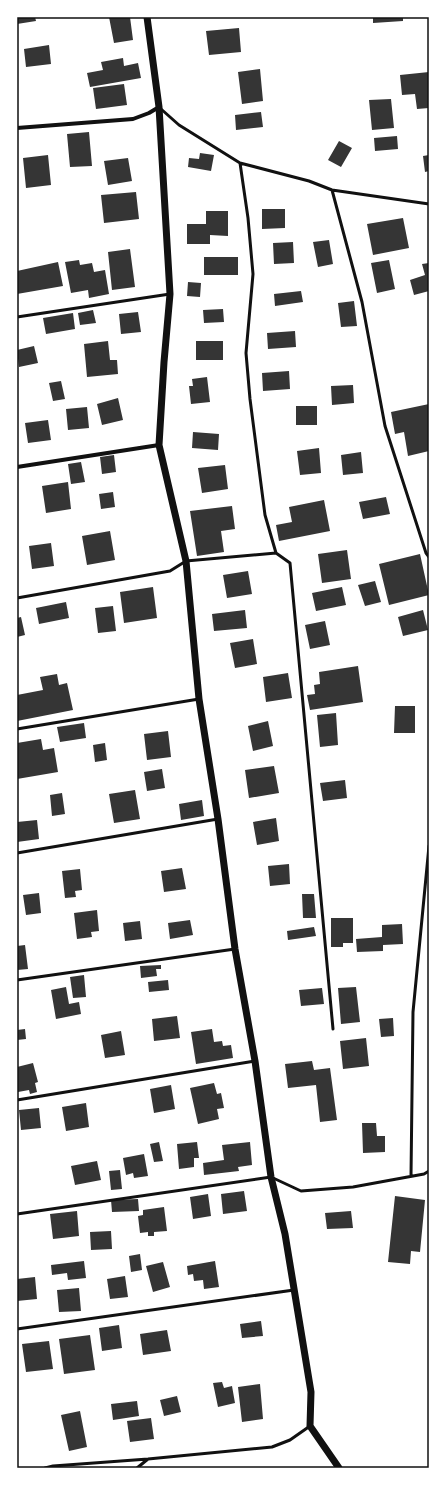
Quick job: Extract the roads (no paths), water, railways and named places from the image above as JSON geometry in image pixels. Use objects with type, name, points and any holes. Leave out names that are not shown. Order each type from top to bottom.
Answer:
[{"type":"street","points":[[147,17],[159,107],[170,294],[159,445],[186,561],[199,699],[218,820],[235,949],[255,1061],[271,1177],[285,1234],[311,1392],[310,1426],[339,1468]]},
{"type":"street","points":[[17,128],[133,119],[149,113],[159,107]]},
{"type":"street","points":[[17,467],[159,445]]},
{"type":"lane","points":[[159,107],[179,125],[240,163],[309,181],[332,190],[429,204]]},
{"type":"lane","points":[[240,163],[248,218],[253,274],[246,353],[250,399],[265,516],[276,553],[290,563],[333,1029]]},
{"type":"lane","points":[[332,190],[362,302],[385,426],[426,553],[429,557]]},
{"type":"lane","points":[[17,317],[170,294]]},
{"type":"lane","points":[[17,598],[170,571],[186,561],[276,553]]},
{"type":"lane","points":[[17,729],[199,699]]},
{"type":"lane","points":[[17,854],[218,820]]},
{"type":"lane","points":[[410,1176],[413,1012],[429,846]]},
{"type":"lane","points":[[17,980],[235,949]]},
{"type":"lane","points":[[17,1100],[255,1061]]},
{"type":"lane","points":[[17,1214],[271,1177],[301,1191],[353,1187],[424,1174],[429,1171]]},
{"type":"lane","points":[[424,1174],[429,1176]]},
{"type":"lane","points":[[17,1329],[294,1290]]},
{"type":"lane","points":[[45,1468],[53,1466],[148,1459],[272,1447],[290,1440],[310,1426]]},
{"type":"lane","points":[[137,1468],[148,1459]]}]
